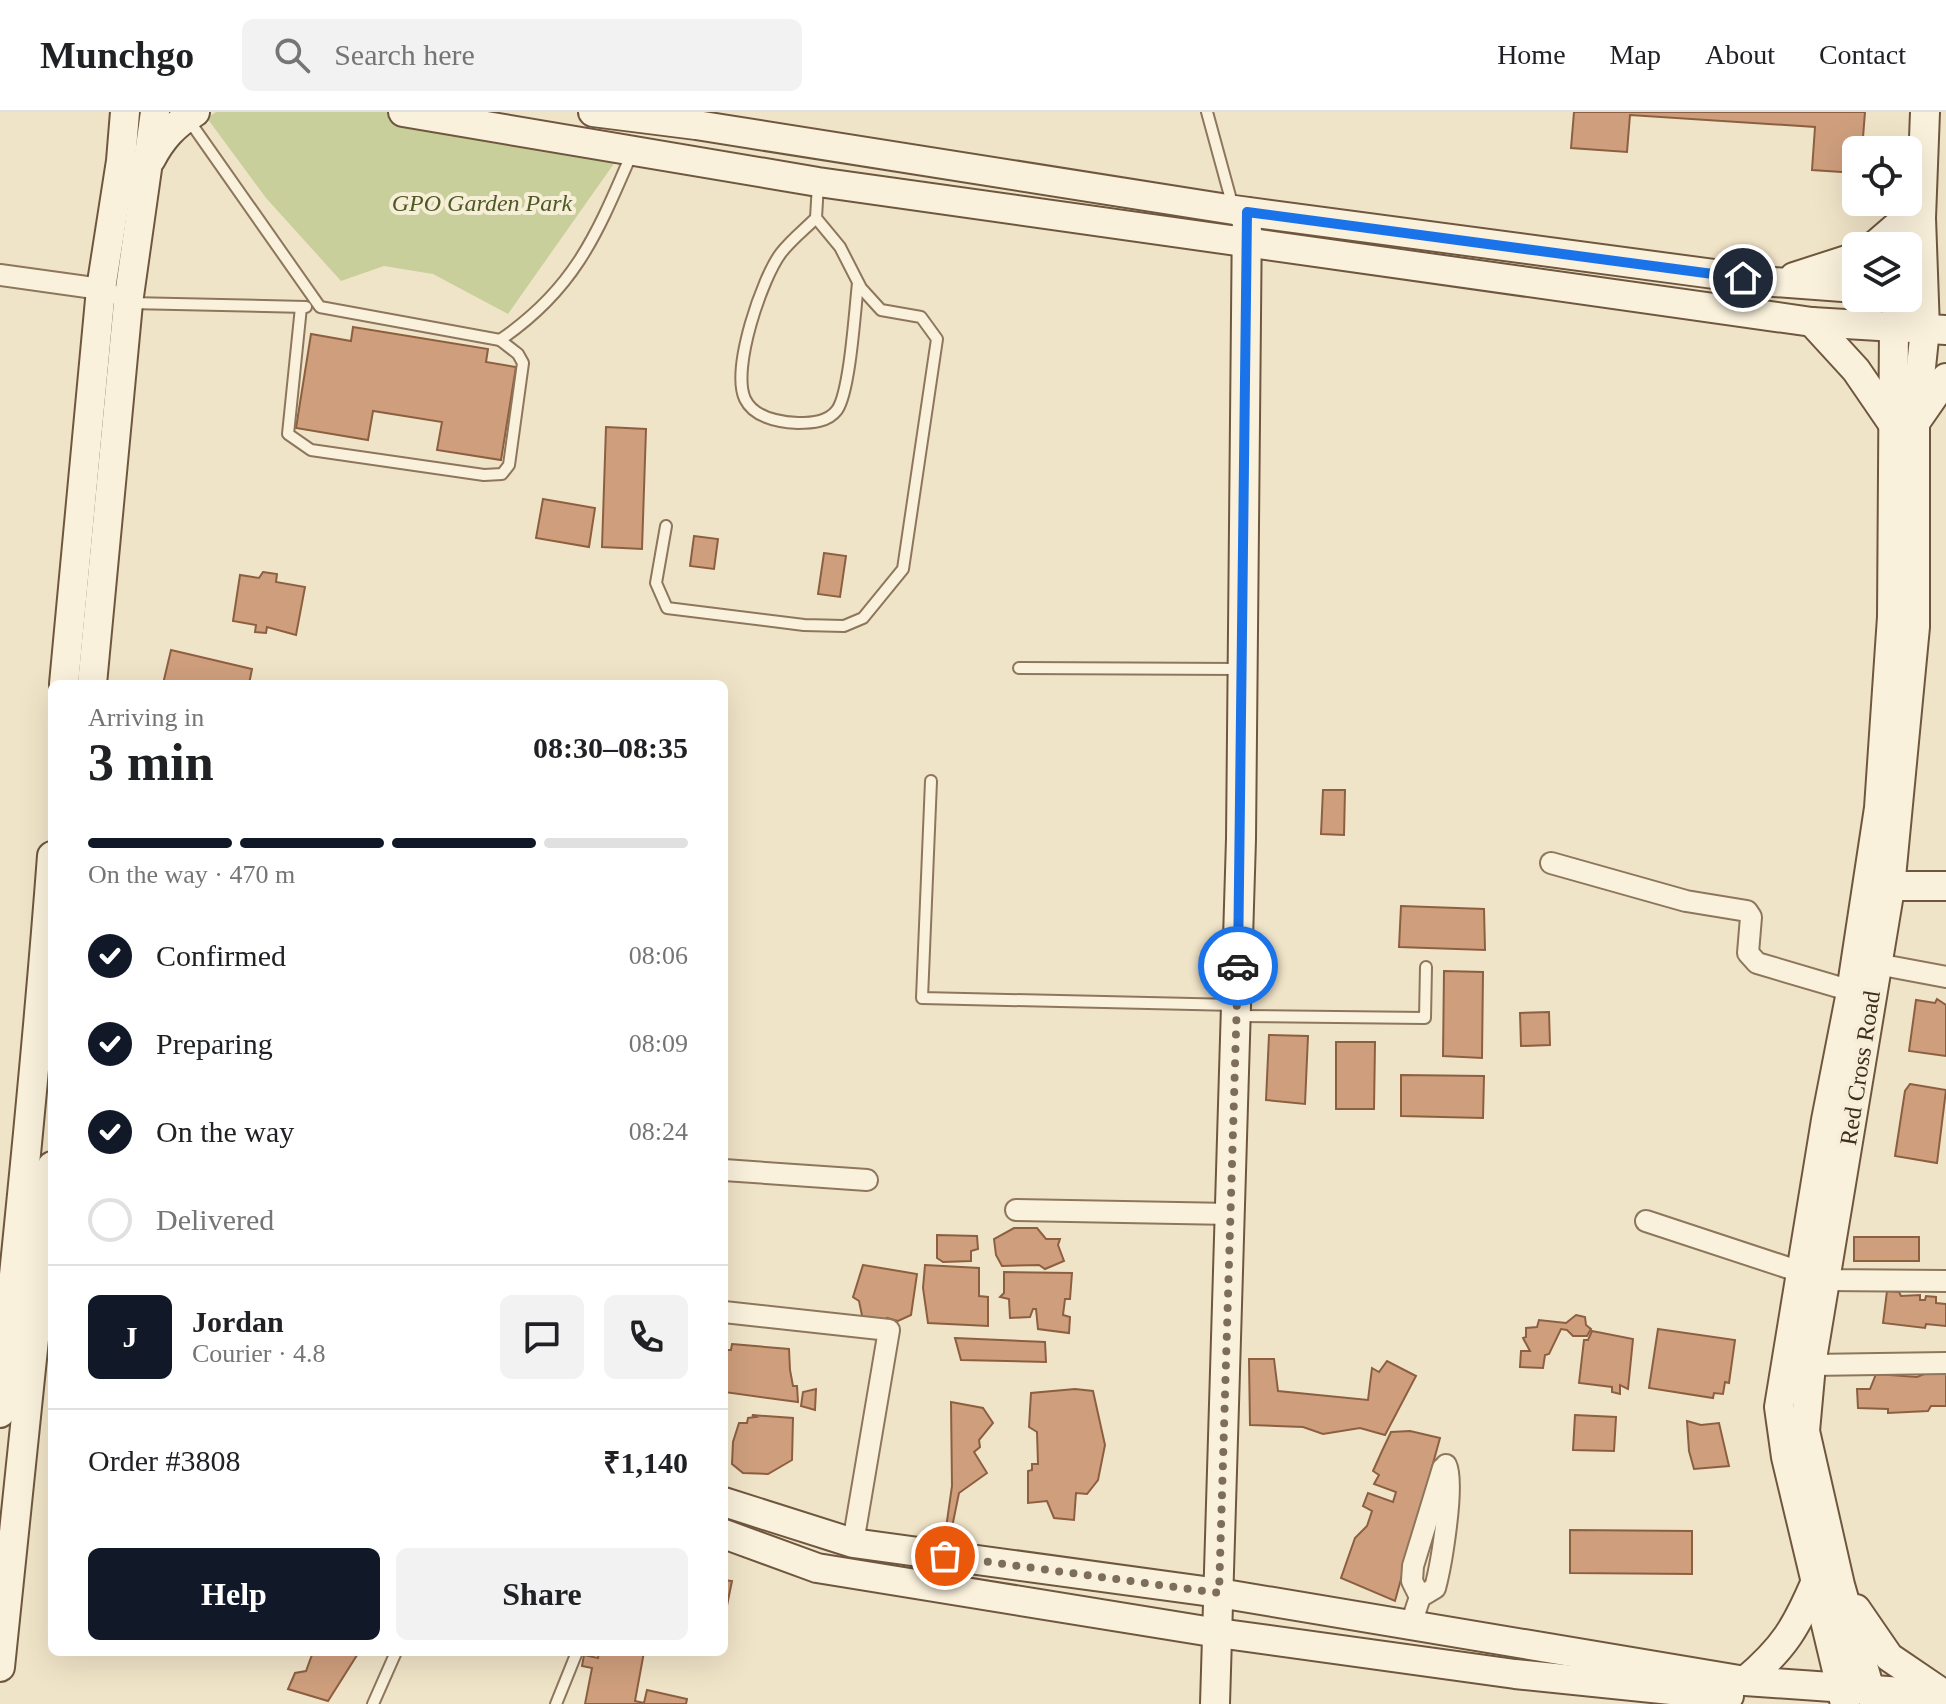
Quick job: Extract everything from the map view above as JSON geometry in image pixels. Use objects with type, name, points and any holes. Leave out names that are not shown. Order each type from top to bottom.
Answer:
[{"type":"street","points":[[64,680],[101,289],[121,161],[125,112]]},
{"type":"street","points":[[92,680],[128,303],[155,112]]},
{"type":"street","points":[[403,112],[818,182],[1812,322],[1936,330]]},
{"type":"street","points":[[593,112],[696,125],[1240,211],[1774,282],[1842,287]]},
{"type":"street","points":[[1905,136],[1906,112]]},
{"type":"street","name":"Red Cross Road","points":[[1907,222],[1925,112]]},
{"type":"street","points":[[144,174],[161,140],[191,115]]},
{"type":"street","points":[[1215,1704],[1231,1214],[1242,669],[1246,242],[1240,211]]},
{"type":"street","points":[[1907,222],[1946,268]]},
{"type":"street","points":[[1774,282],[1842,261]]},
{"type":"street","points":[[0,275],[101,289],[128,303]]},
{"type":"street","name":"Red Cross Road","points":[[1904,424],[1936,330],[1922,298]]},
{"type":"street","name":"Red Cross Road","points":[[1872,1697],[1828,1583],[1786,1457],[1779,1407],[1813,1276],[1872,952],[1915,627],[1904,424],[1894,327],[1906,312]]},
{"type":"street","points":[[1812,322],[1904,424],[1946,378]]},
{"type":"street","points":[[1551,863],[1686,901],[1747,911],[1751,917],[1748,953],[1753,960],[1862,994]]},
{"type":"street","points":[[1877,898],[1946,886]]},
{"type":"street","points":[[1872,952],[1946,977]]},
{"type":"street","points":[[0,1413],[13,1355],[48,1264],[42,1175],[48,984]]},
{"type":"street","points":[[728,1170],[867,1180]]},
{"type":"street","points":[[0,1202],[42,1175]]},
{"type":"street","points":[[0,1667],[13,1355],[7,1255],[42,1175]]},
{"type":"street","points":[[1016,1210],[1231,1214]]},
{"type":"street","points":[[1646,1221],[1813,1276],[1946,1281]]},
{"type":"street","points":[[7,1255],[48,1264]]},
{"type":"street","name":"Red Cross Road","points":[[1813,1276],[1811,1365],[1805,1431],[1844,1697]]},
{"type":"street","points":[[728,1312],[889,1330],[853,1543]]},
{"type":"street","points":[[13,1355],[48,1339]]},
{"type":"street","points":[[1811,1365],[1946,1363]]},
{"type":"street","points":[[1410,1627],[1420,1597],[1435,1588],[1440,1570],[1448,1504],[1449,1470],[1446,1465],[1437,1481],[1413,1566],[1412,1581],[1420,1597]]},
{"type":"street","points":[[728,1503],[853,1543],[1219,1593],[1844,1697],[1945,1694]]},
{"type":"street","points":[[728,1535],[817,1568],[1218,1633],[1515,1674],[1801,1704]]},
{"type":"street","points":[[1745,1681],[1775,1656],[1828,1583],[1889,1657],[1945,1694]]},
{"type":"street","points":[[1515,1674],[1518,1644]]},
{"type":"lane","points":[[1207,112],[1240,211]]},
{"type":"lane","points":[[191,115],[320,307]]},
{"type":"lane","points":[[500,340],[532,318],[557,293],[596,237],[632,153]]},
{"type":"lane","points":[[818,182],[816,218],[781,253],[753,309],[743,371],[744,398],[759,414],[779,422],[806,423],[825,420],[838,409],[845,383],[858,283]]},
{"type":"lane","points":[[666,526],[656,583],[667,608],[804,625],[844,626],[863,618],[903,569],[937,339],[921,317],[881,310],[858,283],[840,247],[816,218]]},
{"type":"lane","points":[[128,303],[320,307],[500,340],[518,354],[523,363],[509,465],[502,474],[484,475],[311,450],[288,434],[301,307]]},
{"type":"lane","points":[[1019,668],[1242,669]]},
{"type":"lane","points":[[931,781],[922,998],[1425,1018],[1426,967]]},
{"type":"lane","points":[[373,1704],[394,1656]]},
{"type":"lane","points":[[556,1704],[575,1656]]},
{"type":"green space","name":"GPO Garden Park","points":[[216,112],[445,112],[632,138],[508,314],[433,274],[384,266],[341,281],[266,198],[207,118]]},
{"type":"building","points":[[1574,112],[1865,112],[1863,136],[1842,136],[1842,172],[1812,170],[1815,127],[1630,115],[1627,152],[1571,148]]},
{"type":"building","points":[[353,327],[488,349],[486,362],[516,367],[501,460],[437,450],[442,422],[373,411],[368,440],[296,428],[311,334],[351,341]]},
{"type":"building","points":[[606,427],[646,429],[642,549],[602,547]]},
{"type":"building","points":[[543,499],[595,508],[589,547],[536,538]]},
{"type":"building","points":[[694,536],[718,539],[714,569],[690,566]]},
{"type":"building","points":[[824,553],[846,556],[840,597],[818,594]]},
{"type":"building","points":[[263,572],[277,574],[276,582],[305,587],[296,635],[267,627],[266,633],[255,632],[256,625],[233,621],[240,575],[259,578]]},
{"type":"building","points":[[171,650],[252,669],[250,680],[164,680]]},
{"type":"building","points":[[1323,790],[1345,790],[1344,835],[1321,834]]},
{"type":"building","points":[[1401,906],[1484,909],[1485,950],[1399,947]]},
{"type":"building","points":[[1444,971],[1483,972],[1482,1058],[1443,1056]]},
{"type":"building","points":[[1937,999],[1946,1005],[1946,1056],[1909,1051],[1916,1000],[1935,1003]]},
{"type":"building","points":[[1549,1012],[1550,1045],[1521,1046],[1520,1013]]},
{"type":"building","points":[[1269,1035],[1308,1036],[1305,1104],[1266,1100]]},
{"type":"building","points":[[1336,1042],[1375,1042],[1374,1109],[1336,1109]]},
{"type":"building","points":[[1401,1075],[1484,1076],[1483,1118],[1401,1116]]},
{"type":"building","points":[[1910,1084],[1946,1090],[1937,1163],[1895,1156],[1905,1091]]},
{"type":"building","points":[[1014,1228],[1037,1228],[1046,1239],[1060,1239],[1058,1245],[1064,1261],[1045,1269],[1039,1265],[1002,1266],[996,1255],[994,1239]]},
{"type":"building","points":[[937,1235],[977,1236],[978,1249],[971,1251],[971,1261],[943,1262],[937,1258]]},
{"type":"building","points":[[1854,1237],[1919,1237],[1919,1261],[1854,1261]]},
{"type":"building","points":[[863,1265],[917,1274],[911,1315],[898,1321],[887,1318],[880,1327],[864,1325],[859,1301],[853,1297]]},
{"type":"building","points":[[925,1265],[979,1268],[979,1296],[988,1297],[988,1326],[928,1323],[923,1288]]},
{"type":"building","points":[[1004,1272],[1072,1273],[1070,1299],[1065,1299],[1063,1315],[1070,1317],[1069,1333],[1038,1329],[1036,1309],[1030,1317],[1010,1318],[1009,1299],[1000,1297],[1004,1293]]},
{"type":"building","points":[[1887,1291],[1899,1292],[1901,1296],[1920,1295],[1920,1300],[1925,1300],[1926,1296],[1936,1297],[1936,1303],[1946,1304],[1946,1326],[1926,1324],[1925,1328],[1883,1323]]},
{"type":"building","points":[[1576,1315],[1585,1317],[1586,1325],[1591,1329],[1587,1336],[1573,1336],[1561,1329],[1549,1354],[1545,1355],[1543,1368],[1520,1367],[1521,1351],[1530,1351],[1523,1338],[1526,1337],[1526,1328],[1537,1327],[1539,1320],[1566,1323]]},
{"type":"building","points":[[1658,1329],[1735,1340],[1729,1383],[1725,1382],[1723,1394],[1714,1393],[1713,1398],[1649,1388]]},
{"type":"building","points":[[1592,1331],[1633,1339],[1628,1389],[1620,1385],[1620,1394],[1612,1392],[1612,1387],[1579,1383],[1584,1340],[1588,1340]]},
{"type":"building","points":[[955,1338],[1045,1342],[1046,1362],[961,1360]]},
{"type":"building","points":[[732,1344],[789,1349],[790,1370],[793,1386],[797,1386],[798,1402],[728,1393],[728,1350],[731,1350]]},
{"type":"building","points":[[1249,1359],[1274,1359],[1278,1391],[1368,1400],[1372,1368],[1379,1372],[1387,1361],[1416,1376],[1385,1435],[1360,1428],[1323,1434],[1303,1427],[1250,1425]]},
{"type":"building","points":[[1934,1370],[1946,1371],[1946,1406],[1931,1406],[1928,1411],[1888,1413],[1888,1409],[1858,1408],[1857,1389],[1870,1389],[1876,1374],[1917,1377]]},
{"type":"building","points":[[816,1389],[815,1410],[801,1406],[803,1392]]},
{"type":"building","points":[[1075,1389],[1093,1391],[1105,1445],[1098,1480],[1087,1494],[1076,1493],[1074,1520],[1054,1518],[1047,1501],[1028,1503],[1028,1471],[1032,1470],[1032,1464],[1038,1464],[1037,1432],[1029,1427],[1031,1393]]},
{"type":"building","points":[[951,1402],[983,1408],[993,1423],[974,1452],[987,1473],[959,1493],[950,1537],[946,1528],[952,1486]]},
{"type":"building","points":[[752,1415],[793,1418],[792,1460],[768,1474],[743,1473],[732,1464],[733,1442],[739,1423],[747,1423],[748,1418],[756,1417]]},
{"type":"building","points":[[1575,1415],[1616,1417],[1614,1451],[1573,1450]]},
{"type":"building","points":[[1687,1421],[1701,1425],[1719,1423],[1729,1466],[1694,1469]]},
{"type":"building","points":[[1410,1431],[1440,1438],[1395,1601],[1341,1578],[1355,1538],[1367,1526],[1372,1511],[1363,1506],[1368,1493],[1393,1502],[1396,1492],[1374,1484],[1379,1475],[1373,1471],[1382,1451],[1391,1432]]},
{"type":"building","points":[[1570,1530],[1692,1531],[1692,1574],[1570,1573]]},
{"type":"building","points":[[312,1656],[356,1656],[328,1701],[288,1689],[295,1673],[306,1671]]},
{"type":"building","points":[[584,1656],[643,1656],[635,1701],[644,1703],[647,1690],[687,1699],[686,1704],[585,1704],[592,1668],[582,1666]]},
{"type":"way so far","points":[[945,1556],[1219,1593],[1238,966]]},
{"type":"route","points":[[1238,966],[1247,212],[1743,278]]}]
